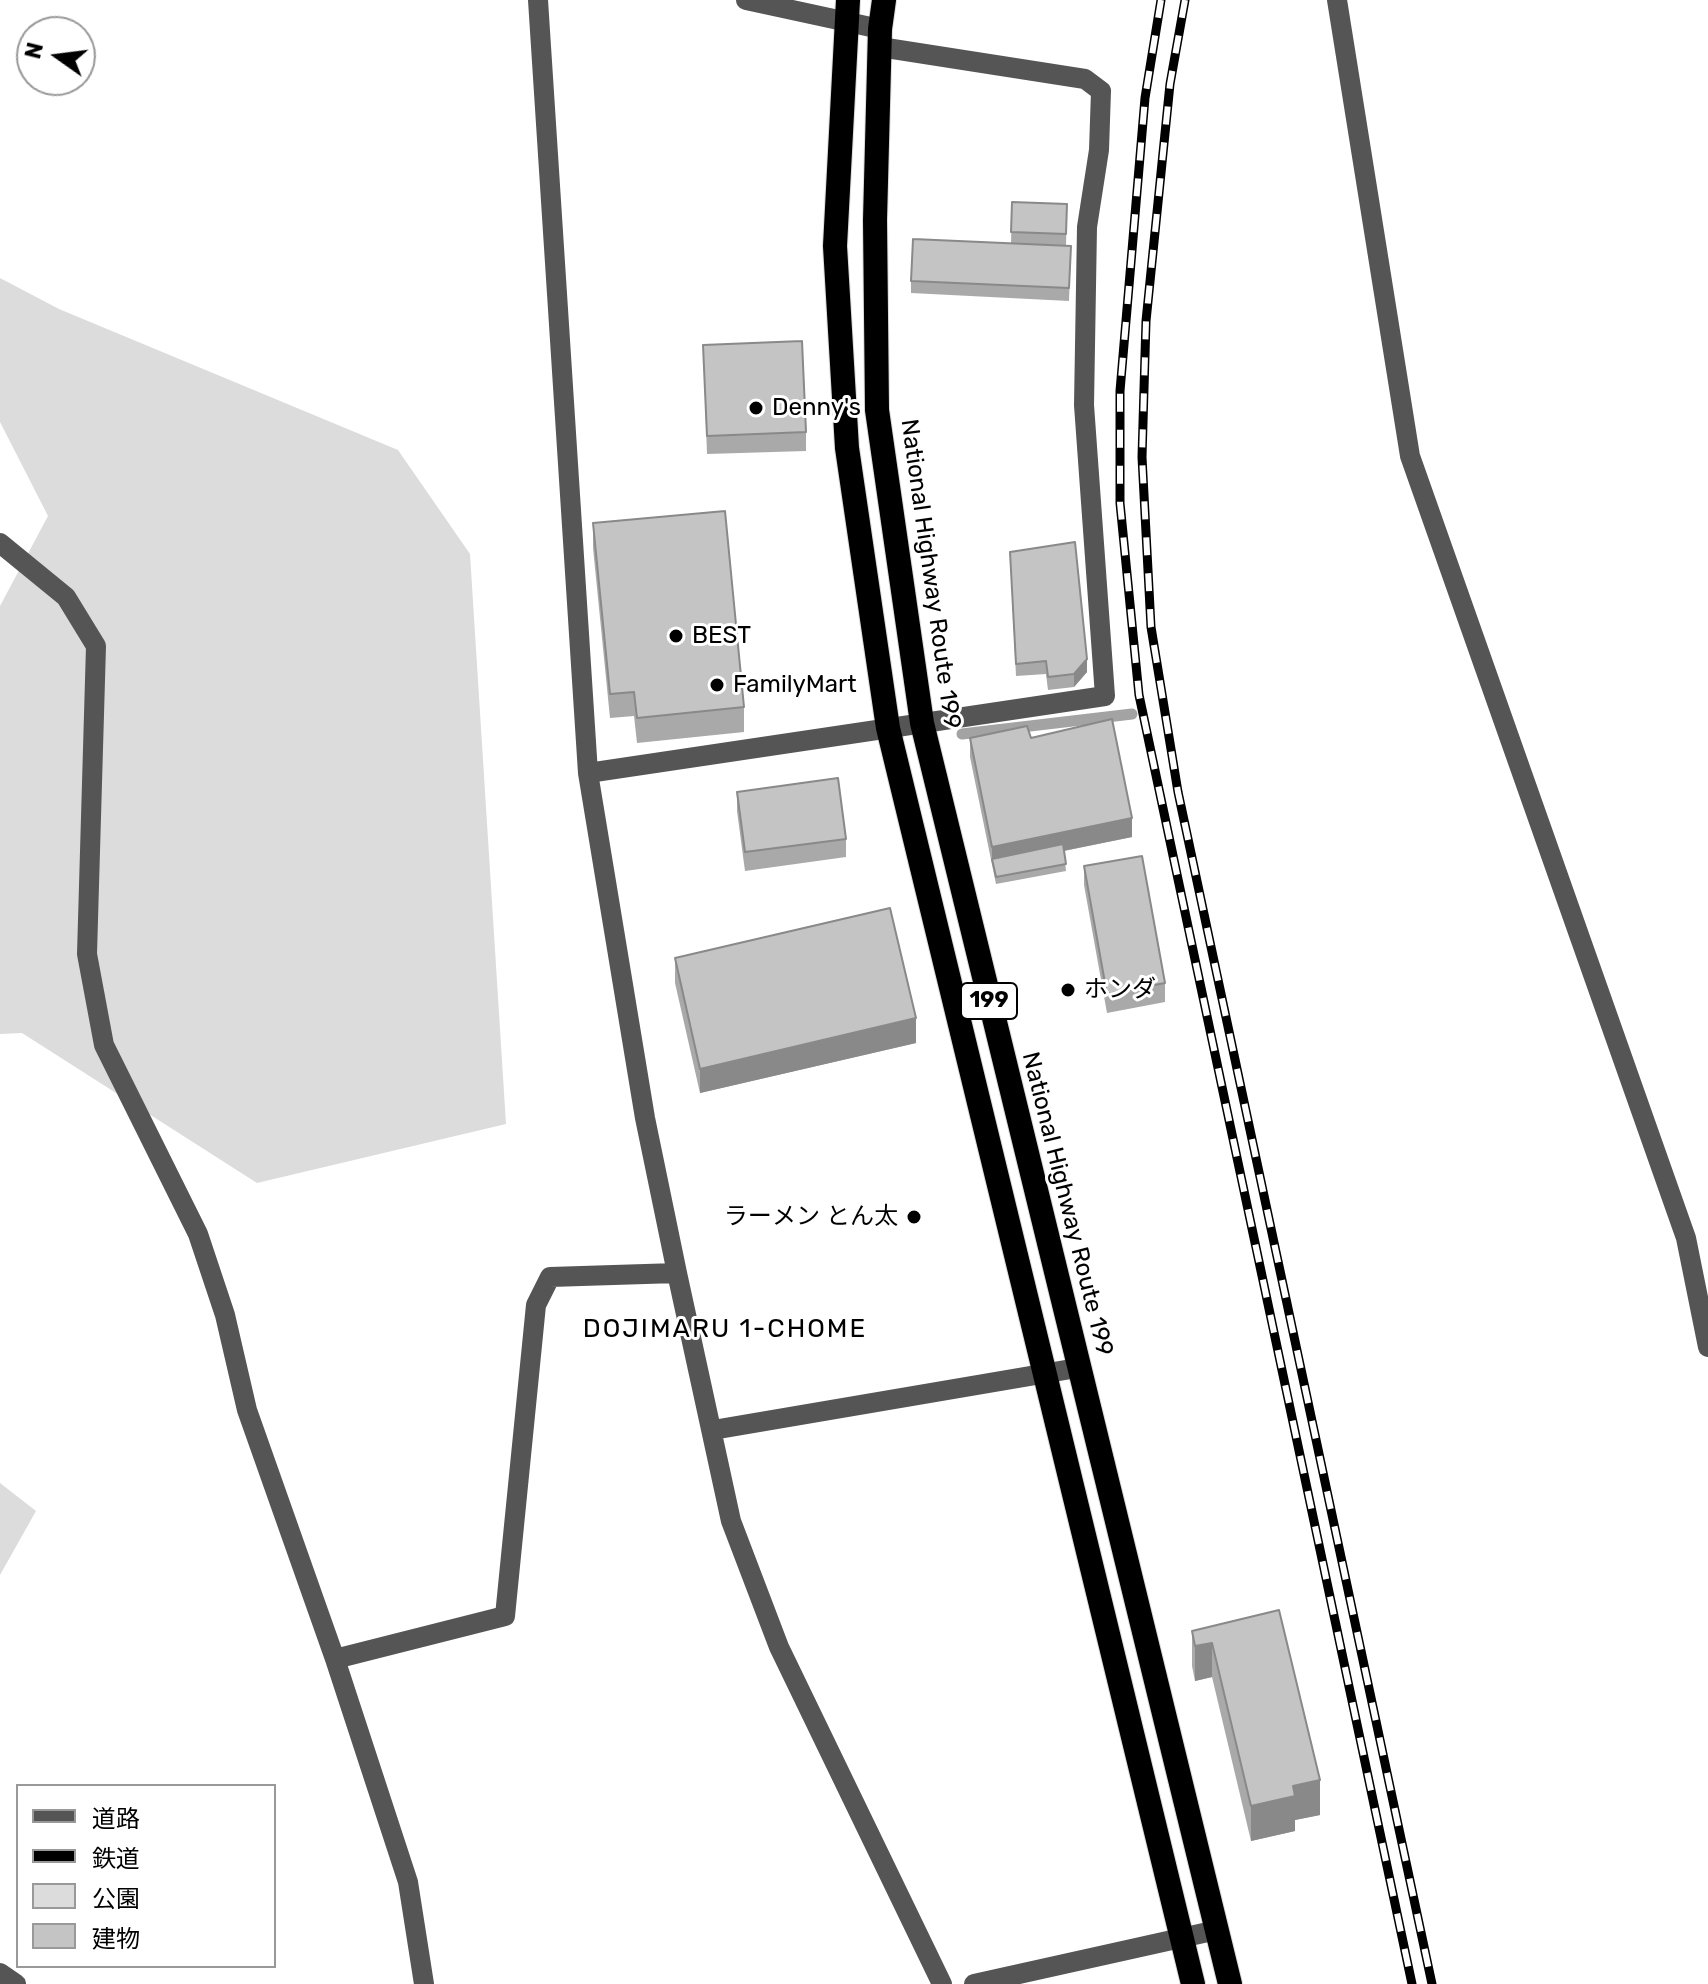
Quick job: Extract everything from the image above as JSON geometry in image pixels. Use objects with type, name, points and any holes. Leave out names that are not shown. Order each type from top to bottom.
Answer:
[{"type":"highway","name":"National Highway Route 199","points":[[884,0],[880,38],[875,220],[877,410],[922,723],[1077,1368],[1230,1984]]},
{"type":"highway","name":"199","points":[[846,10],[836,261],[847,448],[888,728],[1193,1984]]},
{"type":"street","points":[[538,0],[588,773],[645,1118],[731,1521],[779,1647],[942,1984]]},
{"type":"street","points":[[588,773],[1105,696],[1084,405],[1087,227],[1099,150],[1101,91],[1085,79],[880,38],[846,10],[746,0]]},
{"type":"street","points":[[1337,0],[1410,456],[1686,1238],[1708,1347]]},
{"type":"street","points":[[0,543],[66,597],[96,646],[87,954],[104,1045],[198,1234],[225,1315],[247,1410],[335,1659],[408,1882],[424,1984]]},
{"type":"street","points":[[335,1659],[505,1616],[536,1305],[550,1277],[677,1273]]},
{"type":"street","points":[[713,1430],[1077,1368]]},
{"type":"street","points":[[974,1984],[1217,1930]]},
{"type":"street","points":[[0,1973],[16,1984]]},
{"type":"green space","points":[[0,278],[59,309],[398,450],[470,554],[506,1124],[257,1183],[22,1033],[0,1034],[0,606],[48,516],[0,422]]},
{"type":"green space","points":[[0,1483],[36,1511],[0,1575]]},
{"type":"building","points":[[1012,202],[1067,204],[1066,234],[1011,232]]},
{"type":"building","points":[[913,239],[1071,246],[1069,288],[911,281]]},
{"type":"building","points":[[802,341],[806,432],[707,436],[703,345]]},
{"type":"building","points":[[725,511],[744,707],[637,718],[634,692],[610,694],[593,523]]},
{"type":"building","points":[[1075,542],[1087,659],[1074,674],[1048,677],[1046,661],[1016,664],[1010,552]]},
{"type":"building","points":[[1112,719],[1132,818],[992,847],[970,738],[1027,726],[1031,738]]},
{"type":"building","points":[[838,778],[846,839],[745,852],[737,792]]},
{"type":"building","points":[[1063,844],[1066,864],[996,877],[992,859]]},
{"type":"building","points":[[1142,856],[1165,983],[1107,994],[1084,866]]},
{"type":"building","points":[[890,908],[916,1018],[700,1069],[675,958]]},
{"type":"building","points":[[1279,1610],[1320,1780],[1293,1786],[1295,1796],[1251,1806],[1212,1643],[1195,1646],[1192,1631]]},
{"type":"waterway","points":[[962,734],[1132,714]]},
{"type":"railway","points":[[1161,0],[1145,98],[1120,391],[1120,503],[1139,695],[1412,1984]]},
{"type":"railway","points":[[1185,0],[1170,84],[1146,321],[1142,457],[1151,627],[1178,792],[1432,1984]]},
{"type":"place","name":"Denny's","points":[[756,408]]},
{"type":"place","name":"BEST","points":[[676,636]]},
{"type":"place","name":"FamilyMart","points":[[717,685]]},
{"type":"place","name":"ホンダ","points":[[1068,990]]},
{"type":"place","name":"ラーメン とん太","points":[[914,1217]]},
{"type":"district","name":"DOJIMARU 1-CHOME","points":[[725,1329]]}]
